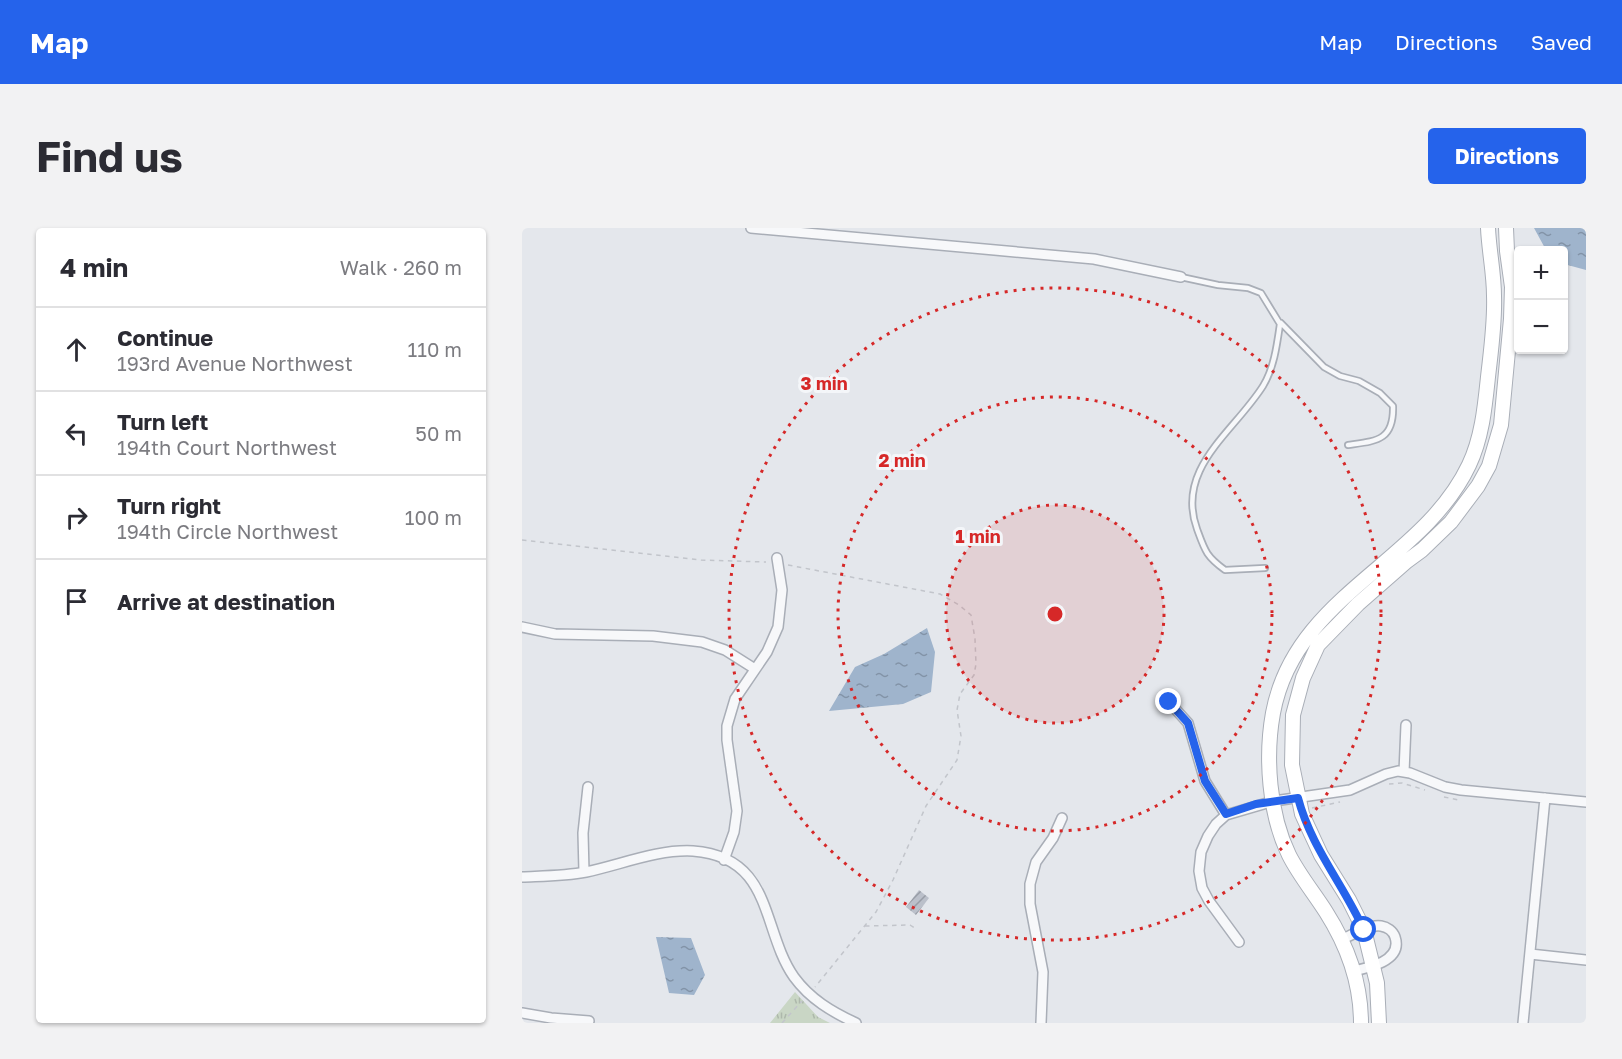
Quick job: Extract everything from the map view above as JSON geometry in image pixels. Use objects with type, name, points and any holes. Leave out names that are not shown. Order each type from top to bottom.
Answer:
[{"type":"street","points":[[751,228],[859,233],[1094,259],[1181,276]]},
{"type":"street","points":[[1361,1023],[1360,1001],[1353,971],[1341,940],[1288,853],[1274,801],[1270,766],[1271,729],[1280,689],[1296,654],[1307,637],[1333,606],[1398,551],[1439,510],[1462,479],[1470,463],[1482,423],[1495,296],[1488,228]]},
{"type":"street","points":[[1379,1023],[1379,1000],[1374,966],[1364,930],[1314,841],[1302,814],[1292,765],[1293,715],[1303,678],[1318,645],[1350,612],[1451,522],[1478,486],[1489,466],[1501,425],[1512,319],[1512,287],[1506,228]]},
{"type":"street","points":[[724,860],[734,832],[737,811],[727,726],[735,699],[773,640],[781,615],[782,590],[777,558]]},
{"type":"street","points":[[522,627],[555,634],[653,636],[702,642],[731,652],[755,669]]},
{"type":"street","points":[[1169,702],[1188,723],[1205,781],[1226,814]]},
{"type":"street","points":[[1404,772],[1406,725]]},
{"type":"street","points":[[1239,942],[1209,901],[1202,888],[1198,871],[1201,852],[1208,836],[1226,814],[1274,801],[1350,790],[1398,771],[1461,790],[1586,802]]},
{"type":"street","points":[[584,872],[583,833],[588,788]]},
{"type":"street","points":[[1523,1023],[1545,798]]},
{"type":"street","points":[[1041,1023],[1043,972],[1030,904],[1030,884],[1036,862],[1053,838],[1062,818]]},
{"type":"street","points":[[522,877],[584,872],[682,851],[704,852],[724,860],[748,878],[762,896],[783,957],[801,986],[833,1012],[856,1023]]},
{"type":"street","points":[[1341,940],[1364,930],[1382,926],[1395,935],[1394,952],[1387,959],[1374,966],[1353,971]]},
{"type":"street","points":[[1530,954],[1586,960]]},
{"type":"street","points":[[522,1013],[589,1021]]},
{"type":"lane","points":[[1181,276],[1218,285],[1248,288],[1261,293],[1278,320],[1324,367],[1340,376],[1359,381],[1380,393],[1393,406],[1394,418],[1389,431],[1377,441],[1348,445]]},
{"type":"lane","points":[[1265,568],[1225,570],[1210,559],[1194,521],[1192,502],[1195,478],[1206,459],[1263,385],[1275,355],[1280,324],[1278,320]]},
{"type":"path","points":[[522,540],[701,560],[766,562]]},
{"type":"path","points":[[788,565],[940,594],[971,615],[975,639],[974,675],[960,694],[957,710],[960,736],[957,760],[926,806],[876,912],[813,990]]},
{"type":"path","points":[[1384,784],[1402,783],[1429,790]]},
{"type":"path","points":[[1438,795],[1459,800]]},
{"type":"path","points":[[1310,809],[1344,800]]},
{"type":"path","points":[[864,926],[910,925],[916,929]]},
{"type":"path","points":[[782,1023],[803,1000]]},
{"type":"green space","points":[[795,992],[818,1017],[830,1023],[770,1023]]},
{"type":"water","points":[[1534,228],[1586,228],[1586,270],[1568,265],[1568,246],[1544,246]]},
{"type":"water","points":[[927,628],[935,652],[931,692],[903,704],[829,711],[855,667],[884,654]]},
{"type":"water","points":[[656,937],[691,938],[705,975],[694,995],[669,993]]},
{"type":"building","points":[[919,890],[929,898],[916,915],[906,907]]},
{"type":"route","points":[[1169,702],[1188,723],[1205,781],[1226,814],[1256,804],[1298,798],[1302,814],[1314,841],[1364,930]]}]
